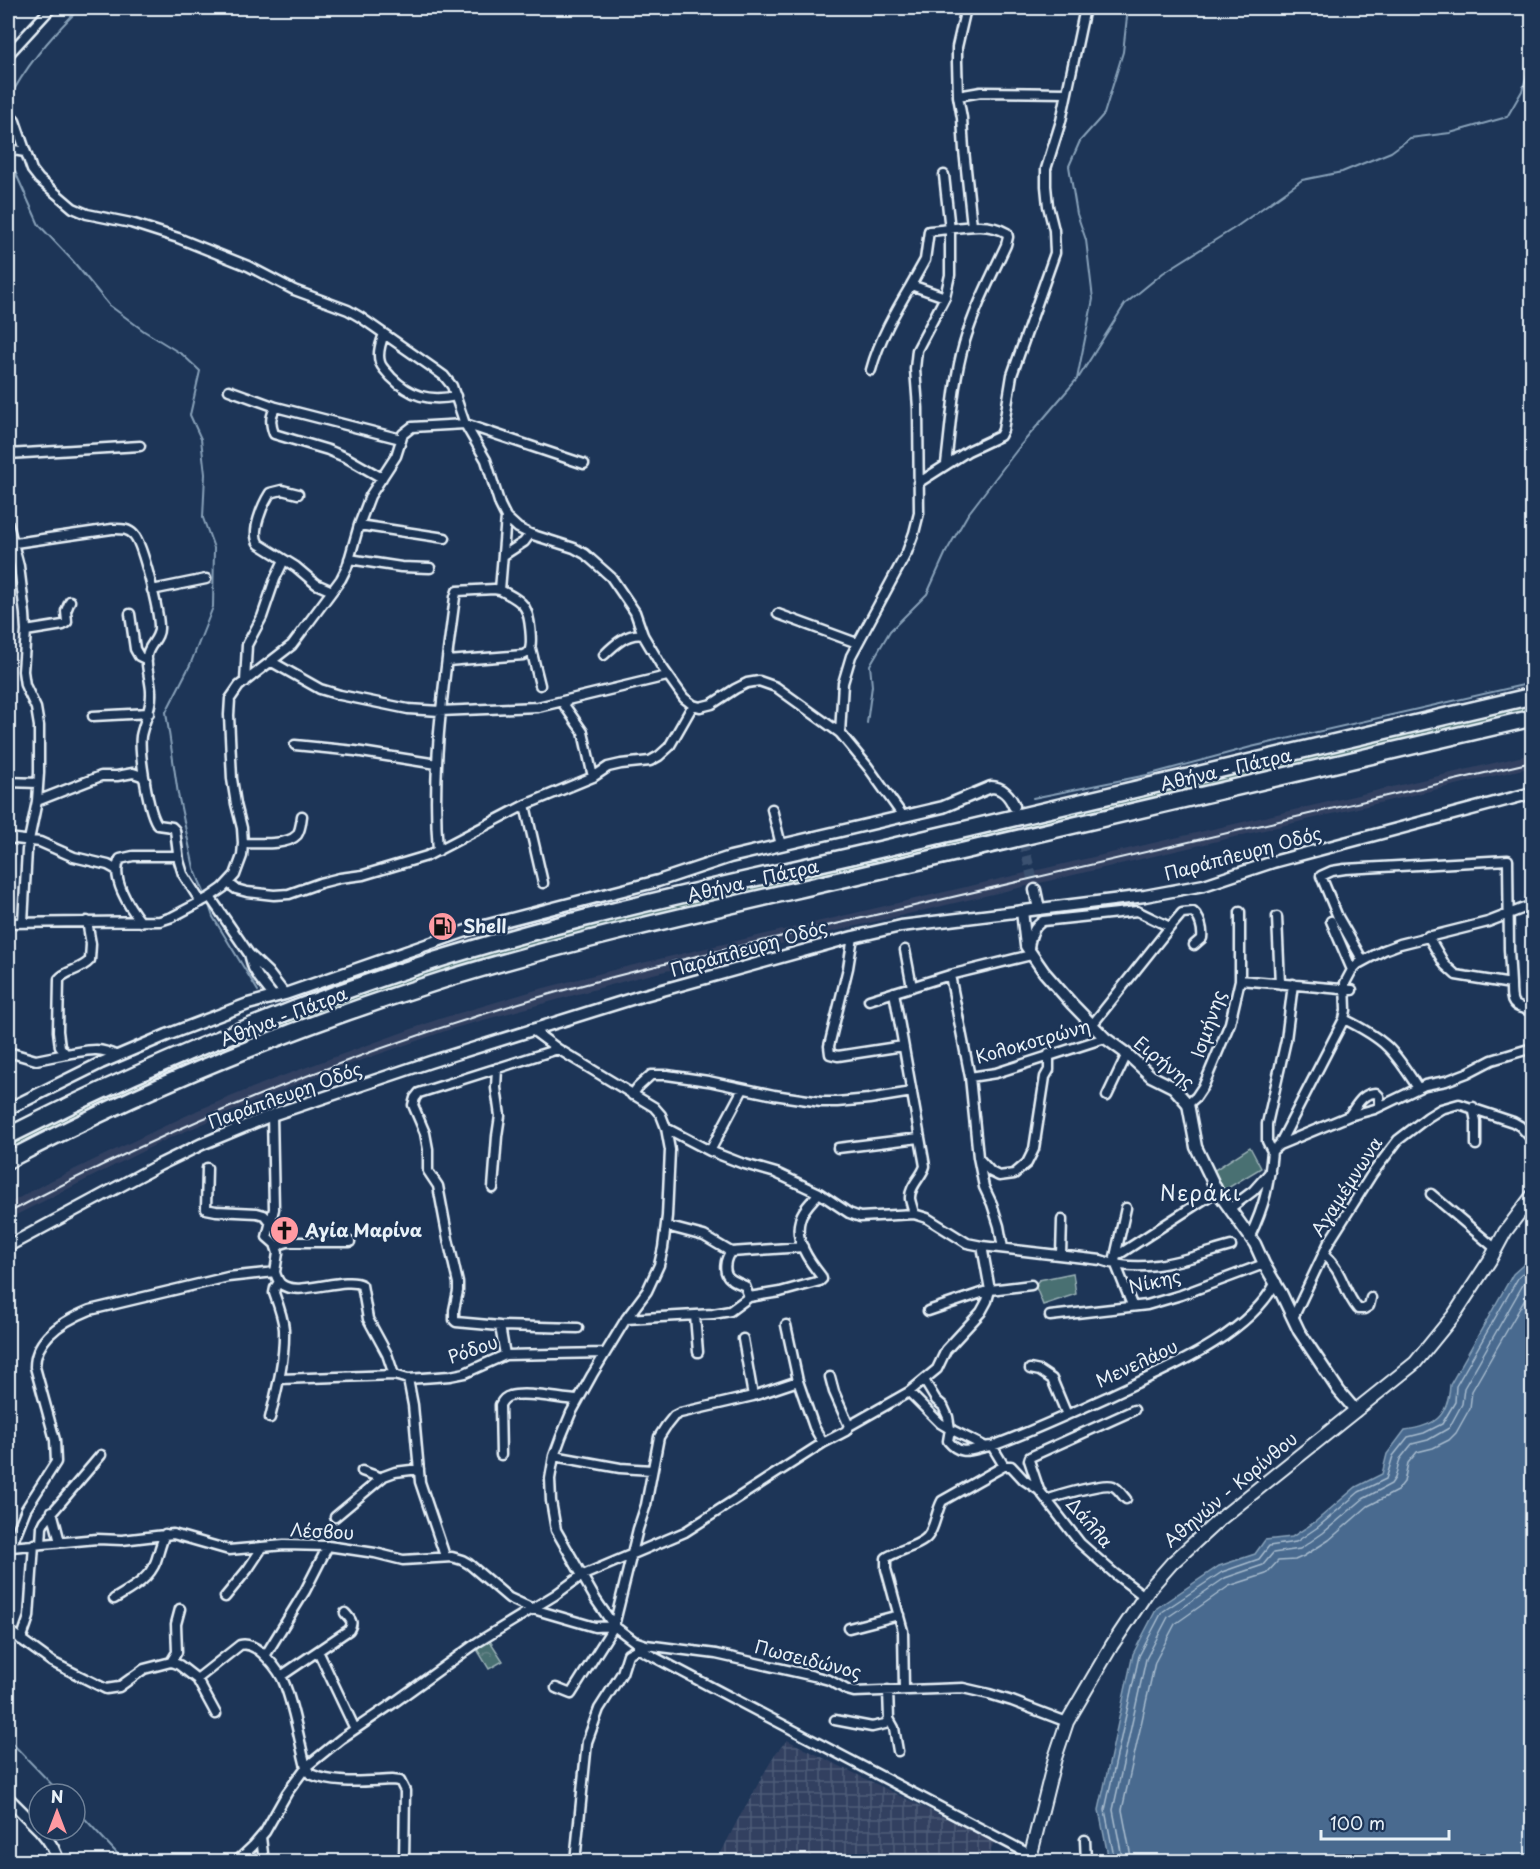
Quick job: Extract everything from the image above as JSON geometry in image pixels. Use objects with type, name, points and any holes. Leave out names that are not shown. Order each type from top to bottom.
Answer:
[{"type":"highway","name":"Αθήνα - Πάτρα","points":[[8,1136],[118,1082],[196,1049],[357,987],[458,954],[655,902],[1533,696]]},
{"type":"highway","name":"Αθήνα - Πάτρα","points":[[8,1160],[98,1115],[195,1072],[363,1007],[455,977],[661,922],[1533,718]]},
{"type":"main road","name":"Αθηνών - Κορίνθου","points":[[1030,1858],[1055,1758],[1067,1722],[1144,1596],[1165,1570],[1219,1520],[1398,1378],[1422,1356],[1454,1315],[1515,1217],[1533,1196]]},
{"type":"street","points":[[8,55],[51,8]]},
{"type":"street","points":[[966,8],[957,47],[958,96],[972,226]]},
{"type":"street","points":[[918,483],[946,464],[999,436],[1003,430],[1011,375],[1055,253],[1054,230],[1048,206],[1046,169],[1061,121],[1085,8]]},
{"type":"street","points":[[958,96],[990,92],[1067,93]]},
{"type":"street","points":[[8,112],[15,121],[30,166],[39,179],[80,212],[161,232],[227,257],[305,295],[348,310],[444,376],[452,386],[465,424],[486,460],[506,517],[518,528],[574,548],[600,565],[635,612],[643,635],[667,676],[680,693],[693,705],[700,707],[712,704],[741,685],[759,681],[776,687],[840,733],[903,816]]},
{"type":"street","points":[[8,149],[25,152]]},
{"type":"street","points":[[840,733],[846,669],[857,643],[911,542],[919,513],[916,355],[945,297],[951,267],[950,230],[944,175]]},
{"type":"street","points":[[871,370],[875,355],[894,313],[925,260],[929,231],[972,226],[1004,231],[1008,237],[964,342],[946,464]]},
{"type":"street","points":[[911,285],[945,297]]},
{"type":"street","points":[[384,334],[379,359],[381,365],[400,386],[421,396],[445,399],[456,396]]},
{"type":"street","points":[[229,390],[276,407],[401,439]]},
{"type":"street","points":[[276,407],[270,419],[274,434],[347,458],[382,478]]},
{"type":"street","points":[[8,923],[141,922],[166,919],[210,897],[228,884],[239,866],[243,843],[232,779],[230,699],[235,690],[298,639],[341,579],[370,496],[396,456],[406,430],[465,424],[584,464]]},
{"type":"street","points":[[8,454],[140,446]]},
{"type":"street","points":[[298,494],[282,490],[270,493],[261,511],[256,529],[256,541],[316,584],[332,591]]},
{"type":"street","points":[[500,590],[506,517]]},
{"type":"street","points":[[8,524],[10,543],[21,579],[26,631],[23,671],[25,685],[38,717],[37,801],[24,877],[23,922]]},
{"type":"street","points":[[359,525],[445,538]]},
{"type":"street","points":[[10,543],[112,529],[125,529],[132,533],[137,541],[152,590],[160,628],[158,638],[147,653],[152,692],[141,743],[150,806],[154,821],[158,825],[172,827],[175,830],[183,874],[201,902]]},
{"type":"street","points":[[504,555],[524,542],[530,534]]},
{"type":"street","points":[[349,559],[401,567],[430,568]]},
{"type":"street","points":[[245,682],[247,645],[262,617],[284,560]]},
{"type":"street","points":[[152,590],[206,579]]},
{"type":"street","points":[[438,851],[436,819],[440,711],[457,591],[500,590],[522,604],[526,609],[531,649],[540,685]]},
{"type":"street","points":[[26,631],[63,625],[67,622],[66,611],[70,601]]},
{"type":"street","points":[[130,614],[135,649],[139,656],[147,660]]},
{"type":"street","points":[[777,614],[857,643]]},
{"type":"street","points":[[604,655],[624,639],[638,634],[643,635]]},
{"type":"street","points":[[447,661],[523,655],[531,649]]},
{"type":"street","points":[[272,662],[320,689],[340,695],[408,709],[440,711],[538,706],[667,676]]},
{"type":"street","points":[[562,702],[583,732],[593,777]]},
{"type":"street","points":[[228,884],[247,892],[289,894],[340,878],[363,875],[397,866],[438,851],[525,805],[593,777],[612,766],[650,760],[660,756],[669,747],[693,705]]},
{"type":"street","points":[[93,716],[149,713]]},
{"type":"street","points":[[295,745],[355,751],[437,764]]},
{"type":"street","points":[[37,801],[101,776],[117,776],[133,772],[146,780]]},
{"type":"street","points":[[8,782],[38,783]]},
{"type":"street","points":[[8,1109],[117,1056],[167,1035],[469,930],[658,881],[718,860],[943,807],[991,787],[996,787],[1007,794],[1014,806]]},
{"type":"street","name":"Παράπλευρη Οδός","points":[[8,1246],[202,1144],[272,1115],[531,1029],[853,937],[901,926],[1145,896],[1204,885],[1273,862],[1533,793]]},
{"type":"street","points":[[525,805],[543,883]]},
{"type":"street","points":[[772,808],[781,845]]},
{"type":"street","points":[[243,843],[274,842],[293,838],[301,827],[302,816]]},
{"type":"street","points":[[8,838],[40,842],[74,857],[108,865],[117,870]]},
{"type":"street","points":[[141,922],[125,900],[116,865],[120,859],[125,857],[178,856]]},
{"type":"street","points":[[1363,961],[1338,916],[1321,876],[1332,872],[1373,867],[1508,860],[1511,1000],[1523,1009],[1533,1011]]},
{"type":"street","points":[[1035,890],[1039,909]]},
{"type":"street","points":[[210,897],[249,954],[268,972],[280,996]]},
{"type":"street","points":[[1250,1236],[1265,1201],[1275,1148],[1344,1019],[1349,990],[1345,983],[1352,970],[1363,961],[1384,950],[1428,936],[1488,922],[1533,905]]},
{"type":"street","points":[[1022,911],[1024,942],[1029,953]]},
{"type":"street","points":[[1029,953],[1030,937],[1037,925],[1043,921],[1137,911],[1170,927]]},
{"type":"street","points":[[1092,1025],[1182,913],[1193,912],[1199,920],[1202,938],[1194,945]]},
{"type":"street","name":"Ισμήνης","points":[[1188,1104],[1204,1085],[1230,1023],[1240,980],[1240,912]]},
{"type":"street","points":[[1277,917],[1280,984]]},
{"type":"street","points":[[66,1053],[60,1047],[58,1031],[59,979],[62,975],[80,969],[90,960],[91,944],[87,921]]},
{"type":"street","points":[[1331,921],[1352,970]]},
{"type":"street","points":[[1428,936],[1445,965],[1456,975],[1511,984]]},
{"type":"street","points":[[853,937],[829,1046],[830,1054],[838,1056],[903,1046]]},
{"type":"street","points":[[905,950],[912,987]]},
{"type":"street","points":[[869,999],[1029,953]]},
{"type":"street","name":"Ειρήνης","points":[[1029,953],[1105,1038],[1151,1076],[1173,1087],[1188,1104],[1196,1148],[1217,1191],[1250,1236],[1276,1282],[1299,1331],[1356,1411]]},
{"type":"street","points":[[950,975],[970,1077],[978,1157],[984,1187],[995,1215],[1003,1248]]},
{"type":"street","points":[[1240,980],[1349,990]]},
{"type":"street","points":[[1275,1148],[1267,1141],[1267,1124],[1286,1040],[1293,984]]},
{"type":"street","points":[[894,992],[925,1166],[911,1191],[914,1214]]},
{"type":"street","points":[[1344,1019],[1383,1041],[1398,1058],[1418,1088]]},
{"type":"street","points":[[531,1029],[558,1049],[654,1107],[661,1115],[666,1128],[670,1150],[666,1226],[661,1257],[654,1278],[626,1319],[570,1413],[554,1456],[550,1491],[553,1522],[581,1576],[614,1626]]},
{"type":"street","name":"Κολοκοτρώνη","points":[[970,1077],[996,1073],[1049,1054],[1105,1038]]},
{"type":"street","points":[[1275,1148],[1349,1116],[1380,1107],[1418,1088],[1467,1074],[1492,1060],[1533,1048]]},
{"type":"street","points":[[8,1052],[36,1060],[96,1049],[105,1050],[117,1056]]},
{"type":"street","points":[[558,1049],[419,1093],[413,1105],[425,1132],[428,1171],[438,1186],[458,1283],[454,1320],[462,1323],[500,1326],[578,1328]]},
{"type":"street","points":[[978,1157],[984,1166],[994,1175],[999,1176],[1014,1174],[1027,1163],[1034,1149],[1045,1077],[1049,1070],[1049,1054]]},
{"type":"street","points":[[1107,1096],[1127,1054]]},
{"type":"street","points":[[493,1188],[496,1136],[500,1116],[496,1088],[497,1068]]},
{"type":"street","points":[[632,1095],[651,1075],[708,1081],[806,1100],[837,1102],[912,1092]]},
{"type":"street","points":[[710,1150],[743,1089]]},
{"type":"street","points":[[1349,1116],[1360,1100],[1372,1093],[1379,1096],[1380,1107]]},
{"type":"street","name":"Αγαμέμνωνα","points":[[1293,1318],[1323,1254],[1372,1174],[1398,1140],[1413,1126],[1434,1113],[1459,1104],[1473,1107]]},
{"type":"street","points":[[1473,1107],[1513,1122],[1533,1139]]},
{"type":"street","points":[[1473,1107],[1476,1122],[1476,1145]]},
{"type":"street","points":[[272,1115],[274,1209],[267,1237],[277,1248],[274,1272],[279,1282],[290,1288],[354,1282],[362,1285],[368,1319],[387,1354],[394,1375]]},
{"type":"street","points":[[666,1128],[741,1163],[776,1173],[819,1193],[849,1213],[860,1217],[914,1214],[932,1221],[967,1243],[1116,1261],[1132,1267],[1167,1264],[1231,1246]]},
{"type":"street","points":[[838,1148],[919,1138]]},
{"type":"street","points":[[207,1168],[206,1209],[258,1213],[264,1215],[270,1222]]},
{"type":"street","points":[[1229,1209],[1253,1191],[1270,1172]]},
{"type":"street","points":[[1116,1261],[1217,1191]]},
{"type":"street","points":[[626,1319],[695,1316],[730,1311],[750,1298],[820,1281],[821,1276],[800,1240],[800,1220],[819,1193]]},
{"type":"street","points":[[1431,1194],[1496,1249]]},
{"type":"street","points":[[1126,1208],[1116,1261],[1132,1305]]},
{"type":"street","points":[[1061,1255],[1062,1220]]},
{"type":"street","points":[[666,1226],[704,1236],[731,1252],[803,1247]]},
{"type":"street","points":[[277,1248],[288,1242],[350,1242]]},
{"type":"street","points":[[236,1862],[261,1837],[306,1767],[355,1729],[478,1642],[581,1576],[700,1524],[789,1463],[846,1431],[849,1426],[909,1392],[924,1380],[937,1369],[946,1350],[981,1312],[987,1301],[990,1290],[982,1246]]},
{"type":"street","points":[[731,1252],[726,1258],[726,1274],[730,1279],[745,1286],[750,1298]]},
{"type":"street","points":[[1323,1254],[1339,1271],[1350,1299],[1359,1309],[1369,1306],[1371,1298]]},
{"type":"street","name":"Νίκης","points":[[1050,1316],[1147,1305],[1181,1295],[1264,1264]]},
{"type":"street","points":[[9,1550],[26,1509],[56,1462],[55,1440],[35,1367],[38,1349],[47,1337],[74,1316],[90,1310],[228,1276],[274,1272]]},
{"type":"street","points":[[270,1418],[280,1379],[284,1329],[274,1293],[279,1282]]},
{"type":"street","name":"Μενελάου","points":[[950,1429],[948,1441],[955,1448],[974,1451],[1067,1415],[1168,1369],[1218,1341],[1257,1309],[1276,1282]]},
{"type":"street","points":[[928,1311],[990,1290],[1030,1286]]},
{"type":"street","points":[[695,1316],[698,1352]]},
{"type":"street","points":[[786,1325],[798,1381],[814,1427],[823,1443]]},
{"type":"street","points":[[500,1326],[504,1355]]},
{"type":"street","points":[[743,1339],[753,1396]]},
{"type":"street","name":"Ρόδου","points":[[280,1379],[394,1375],[408,1379],[458,1374],[504,1355],[605,1353]]},
{"type":"street","points":[[1030,1369],[1040,1371],[1052,1379],[1067,1415]]},
{"type":"street","points":[[830,1377],[849,1426]]},
{"type":"street","points":[[408,1379],[413,1405],[420,1482],[445,1556],[462,1560],[509,1598],[532,1609],[595,1627],[614,1626]]},
{"type":"street","points":[[924,1380],[936,1400],[943,1406],[950,1429]]},
{"type":"street","points":[[556,1688],[571,1694],[614,1626],[646,1505],[660,1437],[674,1416],[686,1411],[753,1396],[798,1381]]},
{"type":"street","points":[[909,1392],[940,1423],[988,1446],[1004,1466]]},
{"type":"street","points":[[501,1455],[500,1405],[503,1400],[509,1396],[519,1395],[578,1400]]},
{"type":"street","name":"Δάλλα","points":[[1134,1410],[1030,1457],[1030,1463],[1039,1490],[1080,1543],[1114,1574],[1144,1596]]},
{"type":"street","points":[[21,1640],[28,1617],[37,1544],[42,1527],[52,1511],[101,1455]]},
{"type":"street","points":[[554,1456],[620,1468],[652,1470]]},
{"type":"street","points":[[904,1689],[903,1631],[886,1569],[886,1558],[926,1539],[942,1501],[1004,1466],[1011,1466],[1024,1480],[1039,1490]]},
{"type":"street","points":[[336,1517],[382,1478],[395,1472],[418,1469]]},
{"type":"street","points":[[362,1471],[382,1478]]},
{"type":"street","points":[[1047,1500],[1106,1485],[1115,1487],[1126,1499]]},
{"type":"street","points":[[52,1511],[60,1542]]},
{"type":"street","points":[[114,1599],[148,1574],[155,1563],[165,1534]]},
{"type":"street","name":"Λέσβου","points":[[9,1550],[37,1544],[97,1539],[122,1540],[165,1534],[184,1536],[197,1542],[229,1550],[284,1545],[328,1546],[375,1553],[402,1560],[445,1556]]},
{"type":"street","points":[[265,1656],[305,1591],[328,1546]]},
{"type":"street","points":[[225,1597],[262,1548]]},
{"type":"street","points":[[171,1662],[177,1652],[176,1624],[180,1609]]},
{"type":"street","points":[[281,1676],[349,1630],[352,1621],[345,1613]]},
{"type":"street","points":[[849,1628],[899,1615]]},
{"type":"street","name":"Πωσειδώνος","points":[[614,1626],[642,1647],[716,1654],[829,1680],[854,1692],[963,1688],[1012,1701],[1067,1722]]},
{"type":"street","points":[[8,1630],[66,1670],[106,1689],[119,1686],[144,1669],[171,1662],[179,1665],[197,1679],[216,1714]]},
{"type":"street","points":[[197,1679],[240,1645],[252,1645],[265,1656],[281,1676],[285,1686],[306,1767],[310,1774],[326,1780],[400,1781],[405,1791],[405,1862]]},
{"type":"street","points":[[575,1862],[587,1743],[599,1709],[622,1673],[628,1654],[642,1647],[1030,1858]]},
{"type":"street","points":[[318,1651],[355,1729]]},
{"type":"street","points":[[888,1690],[889,1719],[894,1728],[898,1751]]},
{"type":"street","points":[[835,1720],[872,1727],[885,1724],[889,1719]]},
{"type":"street","points":[[8,1798],[27,1818]]},
{"type":"street","points":[[261,1837],[264,1861]]},
{"type":"street","points":[[1085,1840],[1086,1862]]},
{"type":"street","points":[[48,1842],[57,1859]]},
{"type":"shaded area","points":[[1532,754],[1532,767],[636,978],[451,1029],[319,1075],[167,1139],[8,1219],[8,1204],[44,1184],[198,1110],[274,1079],[439,1019],[621,968]]},
{"type":"shaded area","points":[[787,1740],[994,1842],[987,1861],[717,1861],[775,1754]]},
{"type":"green space","points":[[1532,705],[1532,710],[669,912],[462,966],[361,1000],[221,1053],[124,1094],[8,1151],[8,1146],[26,1136],[184,1063],[347,999],[458,963],[570,931],[683,903]]},
{"type":"green space","points":[[1250,1147],[1261,1168],[1223,1191],[1213,1171]]},
{"type":"green space","points":[[1073,1273],[1076,1294],[1043,1305],[1035,1285],[1039,1280]]},
{"type":"green space","points":[[488,1638],[503,1661],[489,1669],[475,1646]]},
{"type":"water","points":[[1532,1257],[1532,1861],[1109,1861],[1099,1810],[1133,1654],[1157,1608],[1219,1566],[1255,1554],[1265,1540],[1292,1537],[1315,1522],[1356,1487],[1382,1474],[1387,1454],[1405,1430],[1424,1426],[1438,1418],[1443,1412],[1450,1385],[1513,1274]]},
{"type":"waterway","points":[[8,101],[40,51],[80,8]]},
{"type":"waterway","points":[[867,723],[872,686],[870,665],[890,631],[927,594],[946,552],[968,514],[1020,446],[1077,379],[1093,299],[1086,240],[1077,214],[1069,166],[1080,141],[1104,114],[1123,52],[1128,8]]},
{"type":"waterway","points":[[1079,377],[1125,304],[1163,273],[1236,227],[1302,180],[1342,172],[1391,152],[1410,138],[1450,133],[1507,117],[1522,91],[1532,59]]},
{"type":"waterway","points":[[8,156],[39,225],[109,305],[144,331],[183,355],[200,371],[190,415],[201,439],[205,474],[203,518],[214,548],[213,607],[190,665],[166,712],[178,794],[194,868],[206,897]]},
{"type":"waterway","points":[[1033,798],[1147,775],[1251,747],[1532,683]]},
{"type":"waterway","points":[[208,902],[213,917],[258,991]]},
{"type":"waterway","points":[[8,1739],[49,1782]]},
{"type":"waterway","points":[[87,1821],[125,1862]]},
{"type":"tunnel","points":[[1016,812],[1035,890]]},
{"type":"railway","points":[[8,1213],[128,1153],[250,1098],[375,1050],[556,992],[716,952],[1532,762]]},
{"type":"place","name":"Shell","points":[[442,927]]},
{"type":"place","name":"Αγία Μαρίνα","points":[[284,1231]]},
{"type":"district","name":"Νεράκι","points":[[1201,1194]]}]
